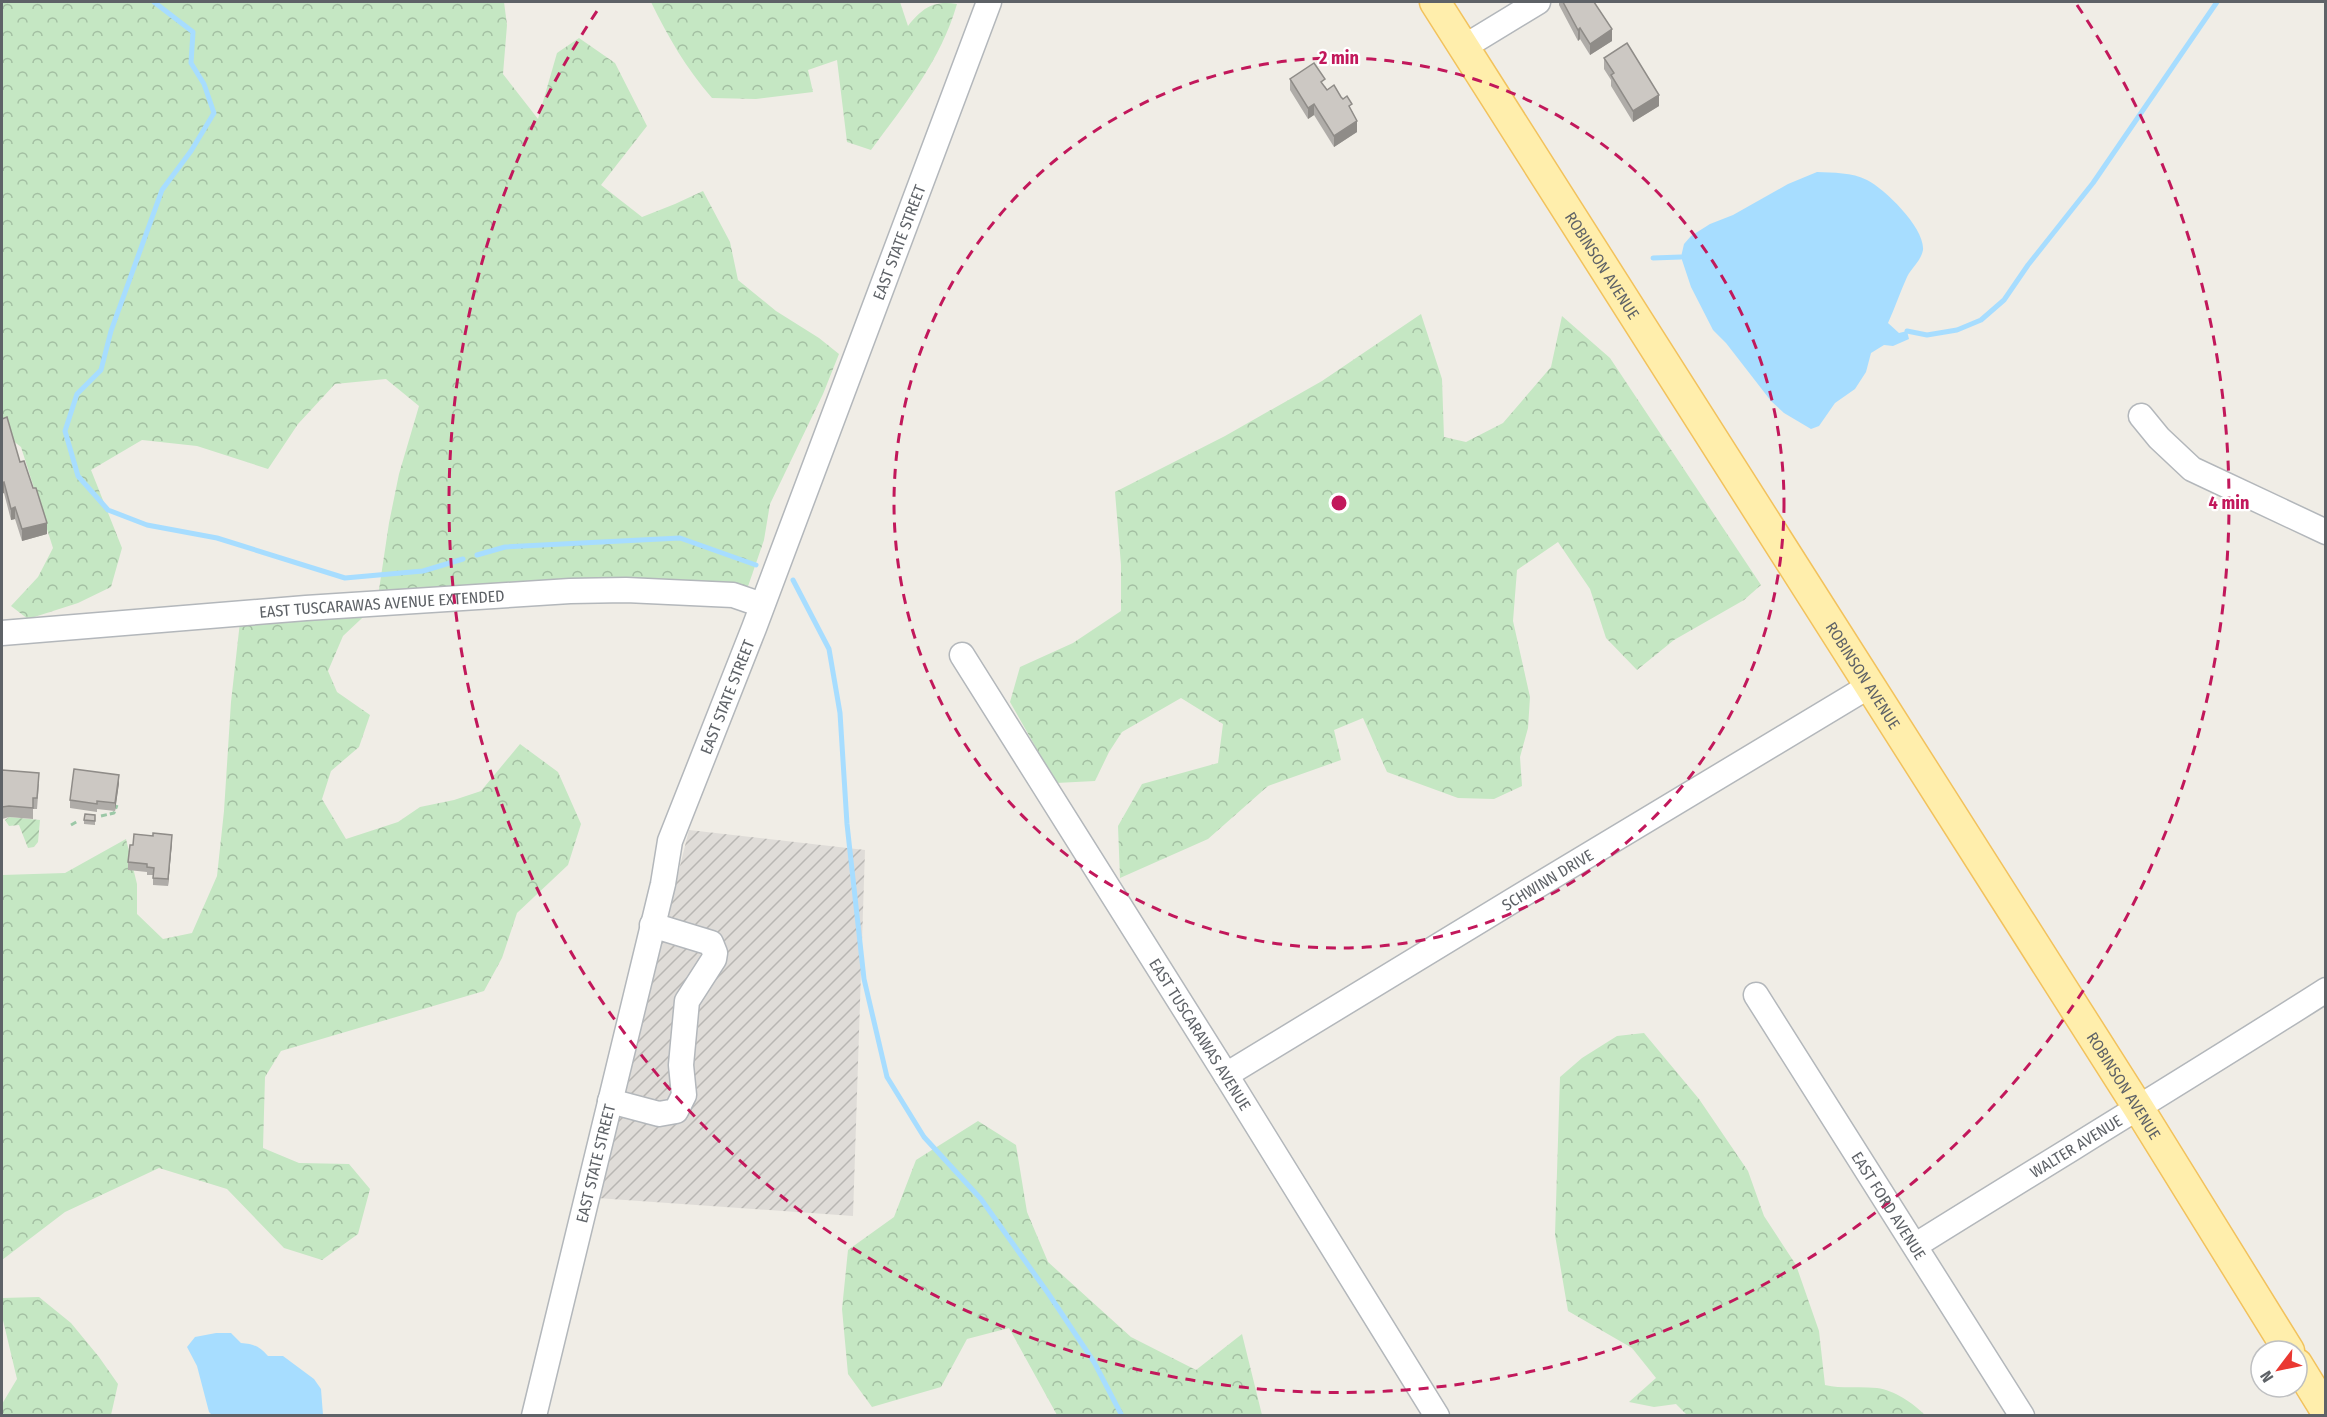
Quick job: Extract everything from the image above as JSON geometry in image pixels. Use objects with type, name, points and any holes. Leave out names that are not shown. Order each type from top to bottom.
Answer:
[{"type":"main road","name":"ROBINSON AVENUE","points":[[1435,2],[2139,1108],[2282,1339]]},
{"type":"main road","points":[[2309,1384],[2325,1411]]},
{"type":"street","name":"EAST STATE STREET","points":[[534,1416],[652,925],[670,841],[762,605],[989,2]]},
{"type":"street","points":[[1464,47],[1538,2]]},
{"type":"street","points":[[2141,416],[2165,444],[2192,469],[2325,531]]},
{"type":"street","name":"EAST TUSCARAWAS AVENUE EXTENDED","points":[[2,633],[306,608],[570,591],[626,590],[733,595],[762,605]]},
{"type":"street","name":"EAST TUSCARAWAS AVENUE","points":[[962,655],[1437,1416]]},
{"type":"street","name":"SCHWINN DRIVE","points":[[1226,1076],[1512,900],[1871,685]]},
{"type":"street","points":[[610,1101],[659,1114],[676,1111],[684,1095],[681,1065],[687,1001],[714,959],[715,953],[711,944],[652,925]]},
{"type":"street","name":"WALTER AVENUE","points":[[1916,1245],[2325,990]]},
{"type":"street","name":"EAST FORD AVENUE","points":[[1756,995],[2022,1416]]},
{"type":"path","points":[[101,816],[114,813],[117,805]]},
{"type":"path","points":[[71,825],[78,821]]},
{"type":"shaded area","points":[[689,830],[865,850],[853,1216],[597,1198]]},
{"type":"green space","points":[[2,2],[504,2],[507,25],[503,74],[538,119],[557,53],[579,38],[615,63],[647,126],[601,185],[642,217],[703,191],[730,242],[738,280],[776,311],[819,338],[839,354],[823,394],[770,504],[764,540],[744,598],[377,604],[343,636],[328,671],[337,692],[370,715],[359,747],[331,771],[322,799],[346,839],[398,822],[420,807],[454,800],[481,791],[520,744],[558,772],[581,824],[568,865],[517,913],[502,958],[484,991],[281,1051],[265,1077],[263,1148],[299,1163],[349,1164],[370,1189],[358,1234],[322,1260],[284,1248],[227,1189],[159,1168],[65,1212],[2,1260],[2,875],[65,873],[126,839],[137,884],[137,914],[163,939],[192,933],[217,876],[231,702],[241,613],[377,603],[399,474],[419,406],[386,379],[335,384],[298,424],[268,469],[197,446],[142,440],[91,470],[122,548],[111,587],[78,603],[28,619],[11,606],[38,577],[53,548],[21,447],[2,432]]},
{"type":"green space","points":[[651,2],[900,2],[908,26],[928,7],[941,3],[957,4],[932,63],[871,150],[847,142],[837,60],[808,70],[813,92],[756,99],[712,98],[678,52]]},
{"type":"green space","points":[[1421,314],[1442,379],[1444,437],[1466,442],[1503,423],[1551,367],[1562,316],[1610,358],[1761,585],[1744,600],[1674,640],[1637,670],[1606,638],[1590,589],[1558,542],[1517,570],[1513,621],[1530,697],[1528,728],[1520,757],[1522,786],[1494,799],[1458,798],[1387,772],[1363,718],[1334,730],[1341,760],[1268,786],[1208,839],[1120,878],[1118,826],[1142,784],[1218,763],[1223,724],[1181,698],[1122,732],[1095,781],[1056,783],[1010,702],[1020,667],[1073,643],[1121,611],[1121,565],[1115,492],[1225,436],[1322,381]]},
{"type":"green space","points":[[9,817],[40,820],[38,842],[34,847],[28,848],[19,825],[9,826],[5,820]]},
{"type":"green space","points":[[1644,1033],[1699,1099],[1748,1171],[1764,1216],[1796,1265],[1819,1331],[1825,1385],[1870,1387],[1890,1391],[1925,1415],[1688,1416],[1676,1404],[1654,1407],[1629,1402],[1656,1378],[1632,1348],[1568,1311],[1555,1235],[1560,1077],[1582,1058],[1617,1036]]},
{"type":"green space","points":[[978,1121],[1016,1145],[1027,1212],[1048,1262],[1131,1337],[1196,1370],[1242,1334],[1262,1415],[1057,1415],[1009,1328],[967,1339],[941,1387],[872,1407],[848,1374],[842,1309],[848,1250],[894,1217],[916,1160]]},
{"type":"green space","points":[[39,1297],[71,1323],[118,1384],[111,1415],[2,1415],[2,1404],[17,1379],[2,1316],[2,1298]]},
{"type":"water","points":[[1817,172],[1842,173],[1867,180],[1875,185],[1903,210],[1918,231],[1923,250],[1907,277],[1888,323],[1899,333],[1907,331],[1909,339],[1893,346],[1884,345],[1871,353],[1866,372],[1855,389],[1835,403],[1819,426],[1811,429],[1784,413],[1771,401],[1726,343],[1713,330],[1691,287],[1681,257],[1684,244],[1691,236],[1710,224],[1733,215],[1788,184]]},
{"type":"water","points":[[231,1333],[241,1343],[256,1346],[268,1356],[283,1356],[314,1379],[321,1389],[323,1415],[212,1415],[209,1412],[197,1366],[187,1347],[195,1337]]},
{"type":"building","points":[[1563,2],[1594,2],[1612,29],[1590,44],[1580,28],[1578,30]]},
{"type":"building","points":[[1627,43],[1659,95],[1633,111],[1611,75],[1614,73],[1604,58]]},
{"type":"building","points":[[1314,63],[1325,79],[1321,82],[1327,90],[1334,85],[1343,99],[1347,96],[1352,104],[1349,106],[1357,121],[1334,136],[1314,104],[1308,108],[1290,79]]},
{"type":"building","points":[[7,417],[20,462],[24,461],[33,488],[36,488],[47,523],[22,529],[15,507],[11,509],[4,482],[2,483],[2,419]]},
{"type":"building","points":[[74,769],[119,775],[115,803],[97,801],[97,804],[70,800]]},
{"type":"building","points":[[2,770],[39,773],[37,798],[33,798],[33,808],[2,807]]},
{"type":"building","points":[[85,814],[95,815],[95,821],[84,820]]},
{"type":"building","points":[[153,833],[172,835],[168,879],[153,878],[154,868],[147,867],[147,864],[128,862],[134,834],[153,836]]},
{"type":"waterway","points":[[154,2],[193,32],[191,63],[204,84],[214,113],[191,151],[162,190],[111,331],[101,370],[77,394],[65,431],[78,476],[108,510],[147,525],[217,538],[345,578],[423,571],[463,559]]},
{"type":"waterway","points":[[1907,331],[1927,335],[1957,330],[1981,320],[2004,300],[2028,265],[2093,183],[2217,2]]},
{"type":"waterway","points":[[1653,258],[1681,257]]},
{"type":"waterway","points":[[477,555],[505,547],[680,538],[756,565]]},
{"type":"waterway","points":[[793,580],[829,649],[840,713],[847,824],[864,979],[887,1077],[924,1137],[981,1199],[1048,1293],[1094,1362],[1122,1416]]}]
